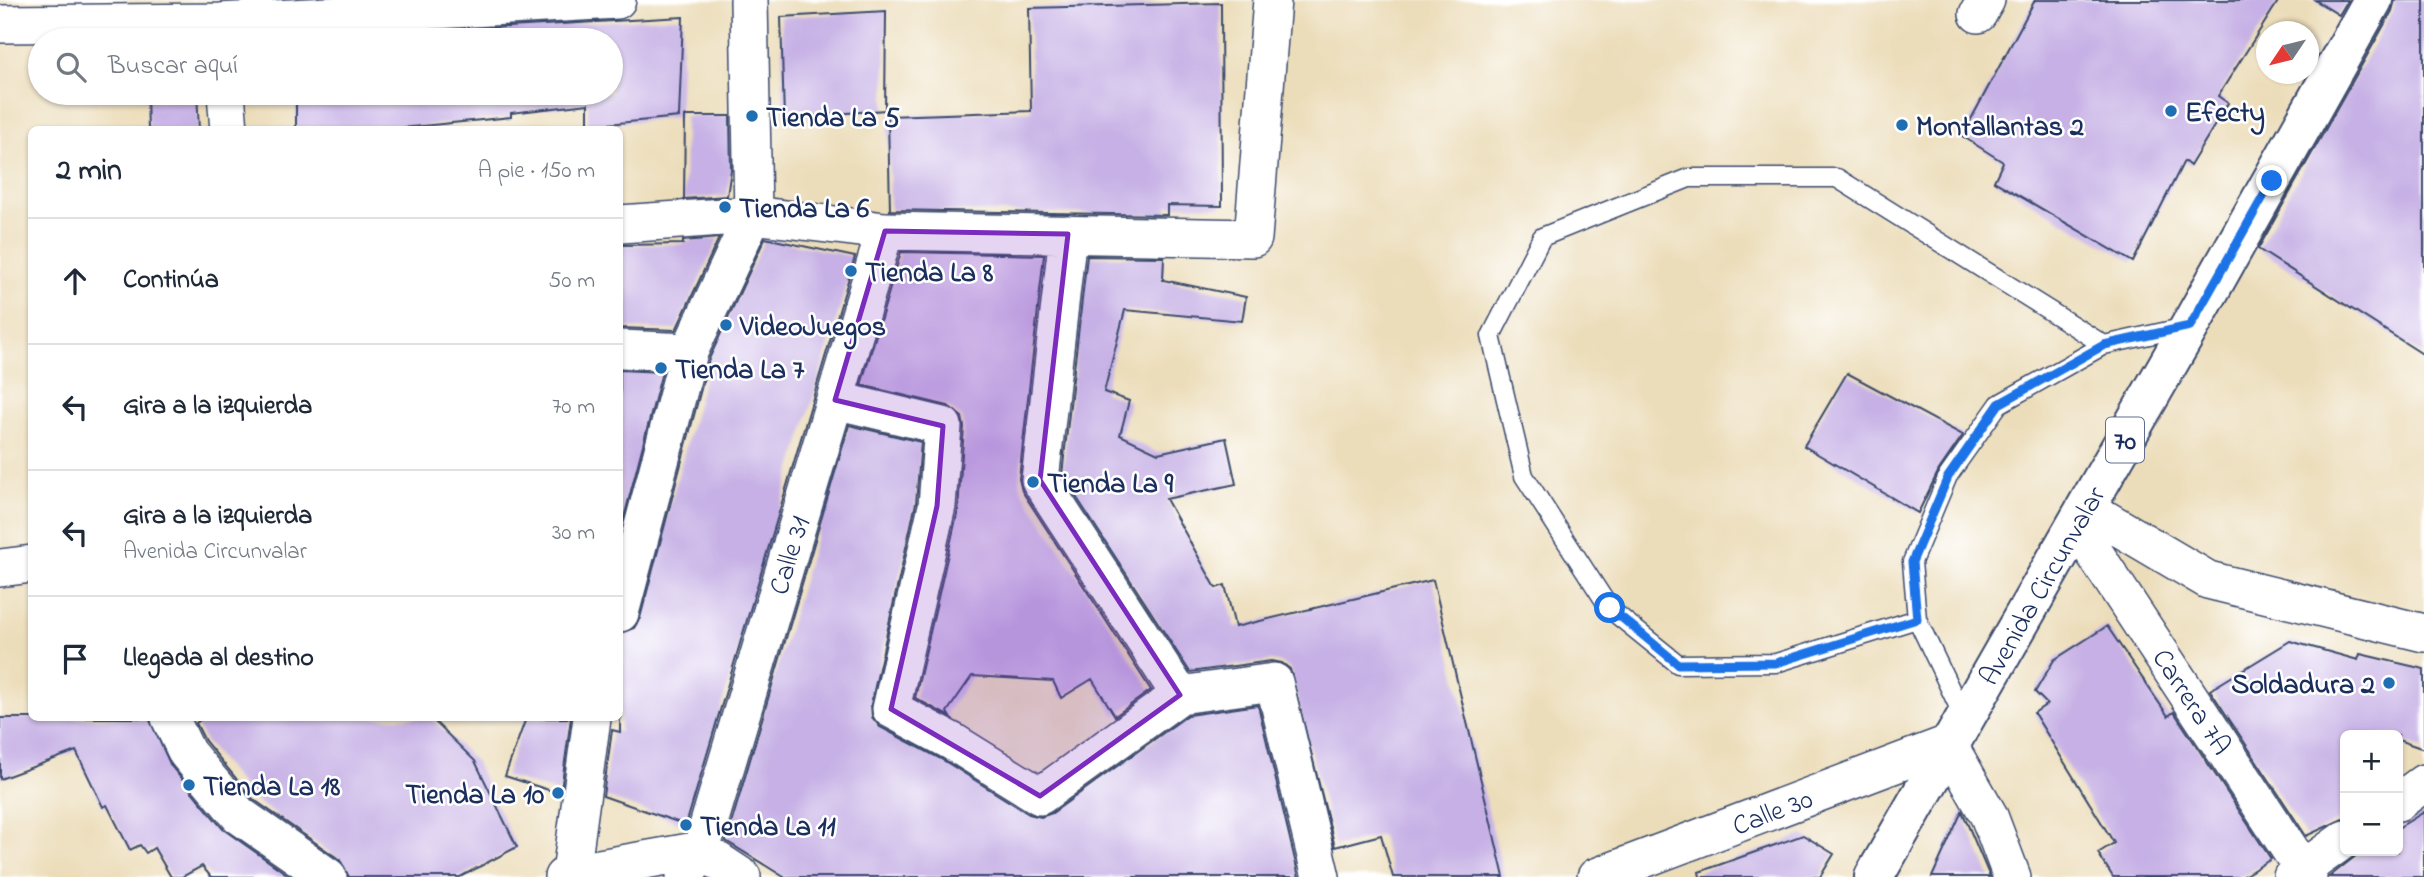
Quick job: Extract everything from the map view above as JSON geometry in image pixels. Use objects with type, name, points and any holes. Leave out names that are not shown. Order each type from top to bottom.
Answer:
[{"type":"main road","name":"Avenida Circunvalar","points":[[1874,877],[2190,326],[2373,0]]},
{"type":"street","points":[[0,24],[221,21],[617,0]]},
{"type":"street","points":[[623,602],[689,352],[753,215],[749,0]]},
{"type":"street","points":[[623,224],[753,215],[886,231],[1253,239],[1272,0]]},
{"type":"street","points":[[227,105],[229,126]]},
{"type":"street","name":"Calle 31","points":[[693,863],[886,231]]},
{"type":"street","points":[[1068,234],[1040,480],[1180,695]]},
{"type":"street","points":[[623,349],[689,352]]},
{"type":"street","points":[[835,400],[943,426],[937,506],[891,709],[953,742],[1040,796],[1180,695],[1274,682],[1321,877]]},
{"type":"street","points":[[2081,516],[2208,580],[2424,633]]},
{"type":"street","name":"Carrera 7A","points":[[2081,516],[2301,874]]},
{"type":"street","points":[[0,568],[28,564]]},
{"type":"street","points":[[171,721],[187,753],[239,815],[328,877]]},
{"type":"street","points":[[592,721],[567,875],[693,863],[742,877]]},
{"type":"street","points":[[1956,731],[2012,877]]},
{"type":"street","name":"Calle 30","points":[[1596,877],[1956,731]]},
{"type":"street","points":[[2403,798],[2424,783]]},
{"type":"street","points":[[2301,874],[2340,843]]},
{"type":"lane","points":[[1917,619],[1776,663],[1678,664],[1610,608],[1524,476],[1491,335],[1542,237],[1689,177],[1837,178],[2104,345]]},
{"type":"lane","points":[[1956,731],[1917,619],[1912,562],[1948,477],[1999,404],[2104,345],[2190,326]]},
{"type":"highlighted area","points":[[885,231],[1068,234],[1040,480],[1180,695],[1040,796],[891,709],[937,506],[943,426],[835,400]]},
{"type":"building","points":[[2035,0],[2279,0],[2266,21],[2256,21],[2256,36],[2218,96],[2228,103],[2190,166],[2184,161],[2133,262],[1994,181],[2003,162],[1962,136]]},
{"type":"building","points":[[2315,0],[2348,0],[2339,15]]},
{"type":"building","points":[[2395,0],[2424,0],[2424,355],[2258,249],[2392,11]]},
{"type":"building","points":[[1221,3],[1222,206],[1167,205],[1167,215],[890,210],[888,116],[1031,111],[1029,8]]},
{"type":"building","points":[[886,11],[885,110],[784,118],[781,17]]},
{"type":"building","points":[[683,17],[679,117],[588,126],[588,105],[623,105],[623,28],[489,28]]},
{"type":"building","points":[[147,105],[198,105],[199,126],[148,126]]},
{"type":"building","points":[[296,105],[579,105],[511,113],[511,117],[422,126],[296,126]]},
{"type":"building","points":[[685,116],[730,116],[731,170],[727,196],[684,199]]},
{"type":"building","points":[[719,238],[676,330],[623,328],[623,245],[683,244],[683,241]]},
{"type":"building","points":[[765,238],[855,257],[686,825],[603,796],[612,730],[620,732],[620,721],[623,721],[623,632],[634,628],[640,618],[709,359]]},
{"type":"building","points":[[901,252],[1044,255],[1019,479],[1022,491],[1151,690],[1115,716],[1092,679],[1061,698],[1053,681],[972,676],[947,712],[950,717],[915,698],[958,510],[964,427],[962,417],[948,406],[861,385]]},
{"type":"building","points":[[1087,256],[1164,257],[1163,280],[1246,297],[1242,321],[1125,310],[1104,392],[1129,401],[1120,435],[1158,453],[1226,438],[1236,484],[1166,499],[1216,588],[1225,585],[1235,627],[1433,580],[1504,877],[1393,877],[1381,835],[1335,847],[1290,669],[1282,663],[1271,661],[1190,672],[1062,475]]},
{"type":"building","points":[[623,370],[662,372],[623,522]]},
{"type":"building","points":[[1847,373],[1963,435],[1939,470],[1918,513],[1804,446]]},
{"type":"building","points":[[849,425],[921,442],[916,503],[871,704],[872,717],[880,727],[943,760],[1029,814],[1041,817],[1052,813],[1188,715],[1258,705],[1299,877],[784,877],[726,841]]},
{"type":"building","points":[[2107,626],[2168,716],[2174,712],[2271,859],[2242,877],[2113,877],[2098,853],[2114,843],[2034,713],[2047,704],[2035,692],[2054,660]]},
{"type":"building","points":[[2290,641],[2358,660],[2360,654],[2424,669],[2424,749],[2403,742],[2403,730],[2340,730],[2340,820],[2306,836],[2210,690]]},
{"type":"building","points":[[0,718],[28,718],[28,721],[150,721],[171,766],[223,829],[291,877],[211,877],[202,866],[182,877],[171,877],[154,848],[146,853],[140,845],[130,850],[107,805],[103,807],[76,751],[0,779]]},
{"type":"building","points":[[434,721],[475,761],[517,847],[460,877],[349,877],[340,860],[253,799],[205,741],[196,723]]},
{"type":"building","points":[[525,721],[571,721],[562,783],[558,793],[505,776]]},
{"type":"building","points":[[1962,811],[1990,877],[1932,877]]},
{"type":"building","points":[[2424,812],[2424,877],[2329,877],[2356,856],[2403,856],[2403,825]]},
{"type":"building","points":[[1803,835],[1834,854],[1820,877],[1700,877],[1699,872]]},
{"type":"place","name":"Efecty","points":[[2171,111]]},
{"type":"place","name":"Tienda La 5","points":[[752,116]]},
{"type":"place","name":"Montallantas 2","points":[[1902,125]]},
{"type":"place","name":"Tienda La 6","points":[[725,207]]},
{"type":"place","name":"Tienda La 8","points":[[851,271]]},
{"type":"place","name":"VideoJuegos","points":[[726,325]]},
{"type":"place","name":"Tienda La 7","points":[[661,368]]},
{"type":"place","name":"Tienda La 9","points":[[1033,482]]},
{"type":"place","name":"Soldadura 2","points":[[2389,683]]},
{"type":"place","name":"Tienda La 18","points":[[189,785]]},
{"type":"place","name":"Tienda La 10","points":[[558,793]]},
{"type":"place","name":"Tienda La 11","points":[[686,825]]},
{"type":"route","points":[[1610,608],[1678,664],[1776,663],[1917,619],[1912,562],[1948,477],[1999,404],[2104,345],[2190,326],[2272,181]]}]
